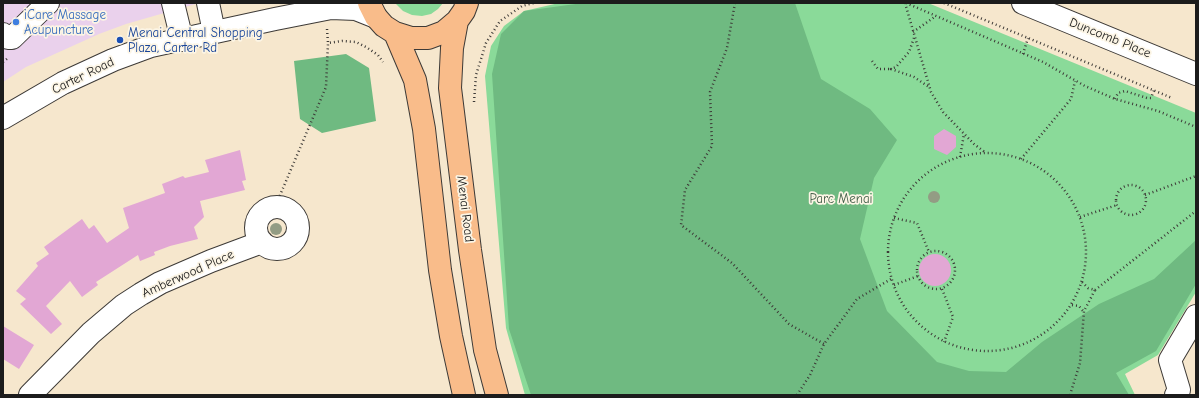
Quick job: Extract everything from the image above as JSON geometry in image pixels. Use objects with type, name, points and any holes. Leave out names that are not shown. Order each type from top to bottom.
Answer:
[{"type":"main road","points":[[373,10],[384,26],[395,33],[411,38],[428,38],[444,32],[462,12]]},
{"type":"main road","name":"Menai Road","points":[[462,12],[452,48],[450,88],[470,250],[485,350],[496,395]]},
{"type":"main road","points":[[395,33],[415,80],[424,129],[440,270],[451,336],[464,395]]},
{"type":"street","points":[[3,34],[8,38],[12,38],[48,3]]},
{"type":"street","points":[[173,3],[182,40]]},
{"type":"street","points":[[208,3],[214,32]]},
{"type":"street","name":"Duncomb Place","points":[[1023,3],[1196,74]]},
{"type":"street","name":"Carter Road","points":[[3,118],[63,83],[113,60],[151,46],[214,32],[273,11],[331,7],[373,10]]},
{"type":"street","points":[[275,207],[282,207],[293,214],[298,227],[294,240],[289,245],[282,248],[268,247],[258,237],[256,230],[259,217],[263,212],[269,208],[275,207]]},
{"type":"street","name":"Amberwood Place","points":[[30,395],[91,332],[124,305],[160,283],[211,261],[262,242]]},
{"type":"street","points":[[1178,393],[1170,360],[1196,316]]},
{"type":"path","points":[[474,104],[476,75],[486,43],[500,21],[522,6],[534,3]]},
{"type":"path","points":[[735,3],[727,48],[710,92],[712,146],[685,190],[681,225],[732,263],[790,324],[824,344]]},
{"type":"path","points":[[906,3],[1043,62],[1075,81],[1115,99],[1158,111],[1196,127]]},
{"type":"path","points":[[906,3],[931,92],[944,112],[974,144],[986,153]]},
{"type":"path","points":[[944,3],[1172,98]]},
{"type":"path","points":[[275,207],[326,87],[331,7]]},
{"type":"path","points":[[913,32],[936,16]]},
{"type":"path","points":[[891,69],[896,67],[909,52],[915,38]]},
{"type":"path","points":[[1023,54],[1028,38]]},
{"type":"path","points":[[328,43],[342,41],[356,42],[378,55],[385,64]]},
{"type":"path","points":[[872,61],[878,69],[891,69],[914,78],[929,87]]},
{"type":"path","points":[[1021,159],[1071,99],[1075,81]]},
{"type":"path","points":[[1115,99],[1118,93],[1125,91],[1151,98],[1154,90]]},
{"type":"path","points":[[960,157],[964,134]]},
{"type":"path","points":[[986,153],[1021,159],[1041,170],[1063,188],[1073,202],[1085,233],[1087,250],[1086,266],[1082,282],[1072,305],[1057,324],[1038,338],[1015,348],[991,352],[967,350],[944,342],[922,327],[905,308],[892,281],[888,249],[894,218],[905,197],[920,179],[939,166],[960,157],[986,153]]},
{"type":"path","points":[[1145,195],[1196,176]]},
{"type":"path","points":[[1129,185],[1139,187],[1145,195],[1146,200],[1144,209],[1136,215],[1131,216],[1122,213],[1117,205],[1117,195],[1120,190],[1129,185]]},
{"type":"path","points":[[1080,217],[1117,205]]},
{"type":"path","points":[[1070,395],[1080,363],[1084,311],[1095,290],[1196,211]]},
{"type":"path","points":[[894,218],[917,223],[929,252]]},
{"type":"path","points":[[941,251],[951,258],[954,264],[954,276],[952,281],[942,289],[935,290],[923,285],[918,276],[917,267],[919,260],[923,255],[929,252],[941,251]]},
{"type":"path","points":[[894,285],[918,276]]},
{"type":"path","points":[[797,395],[810,375],[824,344],[857,299],[891,278],[892,281]]},
{"type":"path","points":[[1082,282],[1088,288],[1095,290]]},
{"type":"path","points":[[942,289],[953,317],[944,342]]},
{"type":"path","points":[[1072,305],[1079,306],[1084,311]]},
{"type":"shaded area","points":[[3,3],[199,3],[126,24],[99,34],[26,67],[3,82]]},
{"type":"green space","points":[[395,3],[443,3],[431,14],[422,16],[412,15],[403,11]]},
{"type":"green space","name":"Parc Menai","points":[[559,3],[928,3],[1196,113],[1196,292],[1158,355],[1125,374],[1135,395],[525,395],[506,328],[485,76],[491,46],[504,26],[524,11]]},
{"type":"green space","name":"Parc Menai","points":[[583,3],[795,3],[821,79],[870,109],[897,140],[874,178],[860,239],[887,311],[937,362],[969,371],[1006,372],[1042,342],[1099,304],[1154,279],[1196,240],[1196,284],[1156,351],[1116,373],[1129,395],[531,395],[509,329],[492,74],[501,34],[524,11]]},
{"type":"green space","points":[[346,54],[369,68],[376,121],[322,133],[300,119],[294,61]]},
{"type":"building","points":[[944,129],[956,136],[956,147],[947,155],[934,149],[934,136]]},
{"type":"building","points":[[240,150],[246,180],[242,181],[245,190],[200,201],[204,217],[194,227],[198,239],[170,246],[154,252],[155,255],[140,261],[138,255],[96,282],[98,285],[82,297],[70,281],[46,306],[62,324],[51,334],[20,304],[26,299],[16,291],[38,266],[36,263],[49,254],[44,247],[82,219],[89,229],[94,225],[107,243],[129,228],[123,208],[165,193],[162,184],[183,176],[185,178],[209,172],[205,160]]},
{"type":"building","points":[[932,254],[938,254],[947,258],[951,270],[947,282],[938,286],[932,286],[923,282],[919,273],[919,267],[923,258]]},
{"type":"building","points":[[3,326],[34,345],[19,369],[3,359]]},
{"type":"place","name":"iCare Massage Acupuncture","points":[[16,22]]},
{"type":"place","name":"Menai Central Shopping Plaza, Carter Rd","points":[[120,40]]}]
